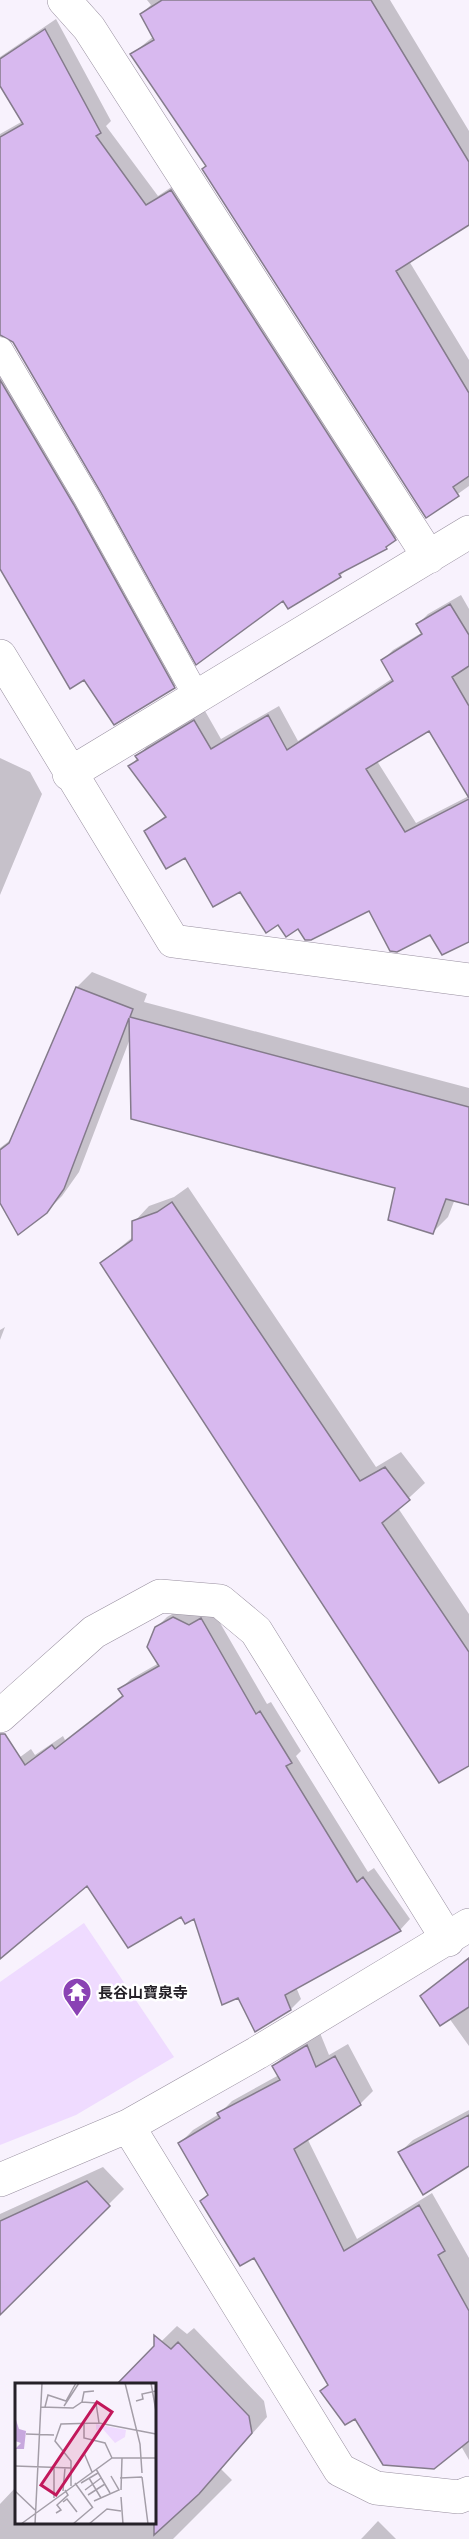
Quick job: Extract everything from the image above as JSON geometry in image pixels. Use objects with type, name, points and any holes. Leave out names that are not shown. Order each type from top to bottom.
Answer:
[{"type":"street","points":[[64,0],[89,28],[429,557]]},
{"type":"street","points":[[69,774],[469,532]]},
{"type":"street","points":[[0,656],[69,774],[173,941],[469,980]]},
{"type":"street","points":[[0,1716],[94,1632],[160,1596],[220,1601],[256,1631],[458,1932],[128,2126],[0,2180]]},
{"type":"street","points":[[128,2126],[340,2470],[376,2487],[459,2497],[469,2493]]},
{"type":"lane","points":[[0,350],[87,498],[197,697]]},
{"type":"shaded area","name":"長谷山寶泉寺","points":[[84,1923],[174,2057],[76,2115],[0,2145],[0,1982]]},
{"type":"building","points":[[162,0],[371,0],[469,162],[469,225],[396,271],[469,393],[469,476],[453,487],[459,496],[426,518],[202,169],[206,166],[130,54],[154,40],[140,14]]},
{"type":"building","points":[[45,29],[101,133],[96,136],[146,205],[171,190],[396,540],[386,547],[387,549],[339,574],[341,577],[288,609],[283,601],[196,665],[100,491],[13,342],[0,335],[0,137],[23,124],[0,86],[0,59]]},
{"type":"building","points":[[0,380],[74,505],[175,688],[114,725],[84,680],[70,689],[0,569]]},
{"type":"building","points":[[450,604],[469,635],[469,666],[452,677],[469,706],[469,798],[429,731],[366,769],[405,832],[469,799],[469,942],[442,955],[430,935],[397,952],[390,951],[369,911],[311,940],[305,940],[298,929],[286,937],[278,925],[266,933],[240,892],[213,907],[185,858],[166,869],[144,831],[166,817],[128,766],[138,760],[135,756],[194,720],[211,749],[268,715],[287,750],[393,681],[381,660],[422,634],[416,624]]},
{"type":"building","points":[[76,987],[133,1009],[130,1017],[469,1107],[469,1205],[446,1199],[433,1234],[388,1220],[395,1188],[131,1119],[129,1018],[64,1189],[47,1213],[18,1235],[0,1203],[0,1150],[9,1143]]},
{"type":"building","points":[[172,1202],[360,1481],[385,1467],[410,1500],[382,1523],[469,1652],[469,1766],[439,1783],[100,1263],[132,1240],[132,1221],[157,1212]]},
{"type":"building","points":[[173,1617],[189,1625],[201,1618],[256,1714],[260,1711],[292,1763],[286,1766],[357,1882],[363,1877],[401,1931],[285,1995],[291,2010],[255,2032],[238,1998],[222,2005],[194,1919],[185,1924],[181,1917],[128,1948],[87,1886],[0,1959],[0,1734],[5,1734],[25,1765],[52,1745],[55,1749],[123,1696],[118,1689],[159,1666],[147,1647],[155,1627]]},
{"type":"building","points":[[469,1958],[469,2007],[440,2026],[420,1996]]},
{"type":"building","points":[[307,2045],[316,2067],[335,2056],[361,2105],[294,2149],[344,2251],[419,2205],[445,2251],[438,2255],[469,2311],[469,2441],[434,2469],[383,2465],[355,2419],[345,2425],[320,2391],[328,2385],[254,2258],[240,2266],[200,2201],[208,2195],[178,2143],[220,2118],[217,2113],[280,2080],[272,2066]]},
{"type":"building","points":[[469,2115],[469,2166],[423,2195],[398,2152]]},
{"type":"building","points":[[87,2181],[110,2206],[0,2315],[0,2221]]},
{"type":"building","points":[[154,2335],[171,2349],[178,2342],[249,2416],[252,2433],[199,2494],[154,2535],[154,2524],[156,2524],[156,2383],[118,2383],[154,2346]]},
{"type":"place","name":"長谷山寶泉寺","points":[[77,2018]]}]
